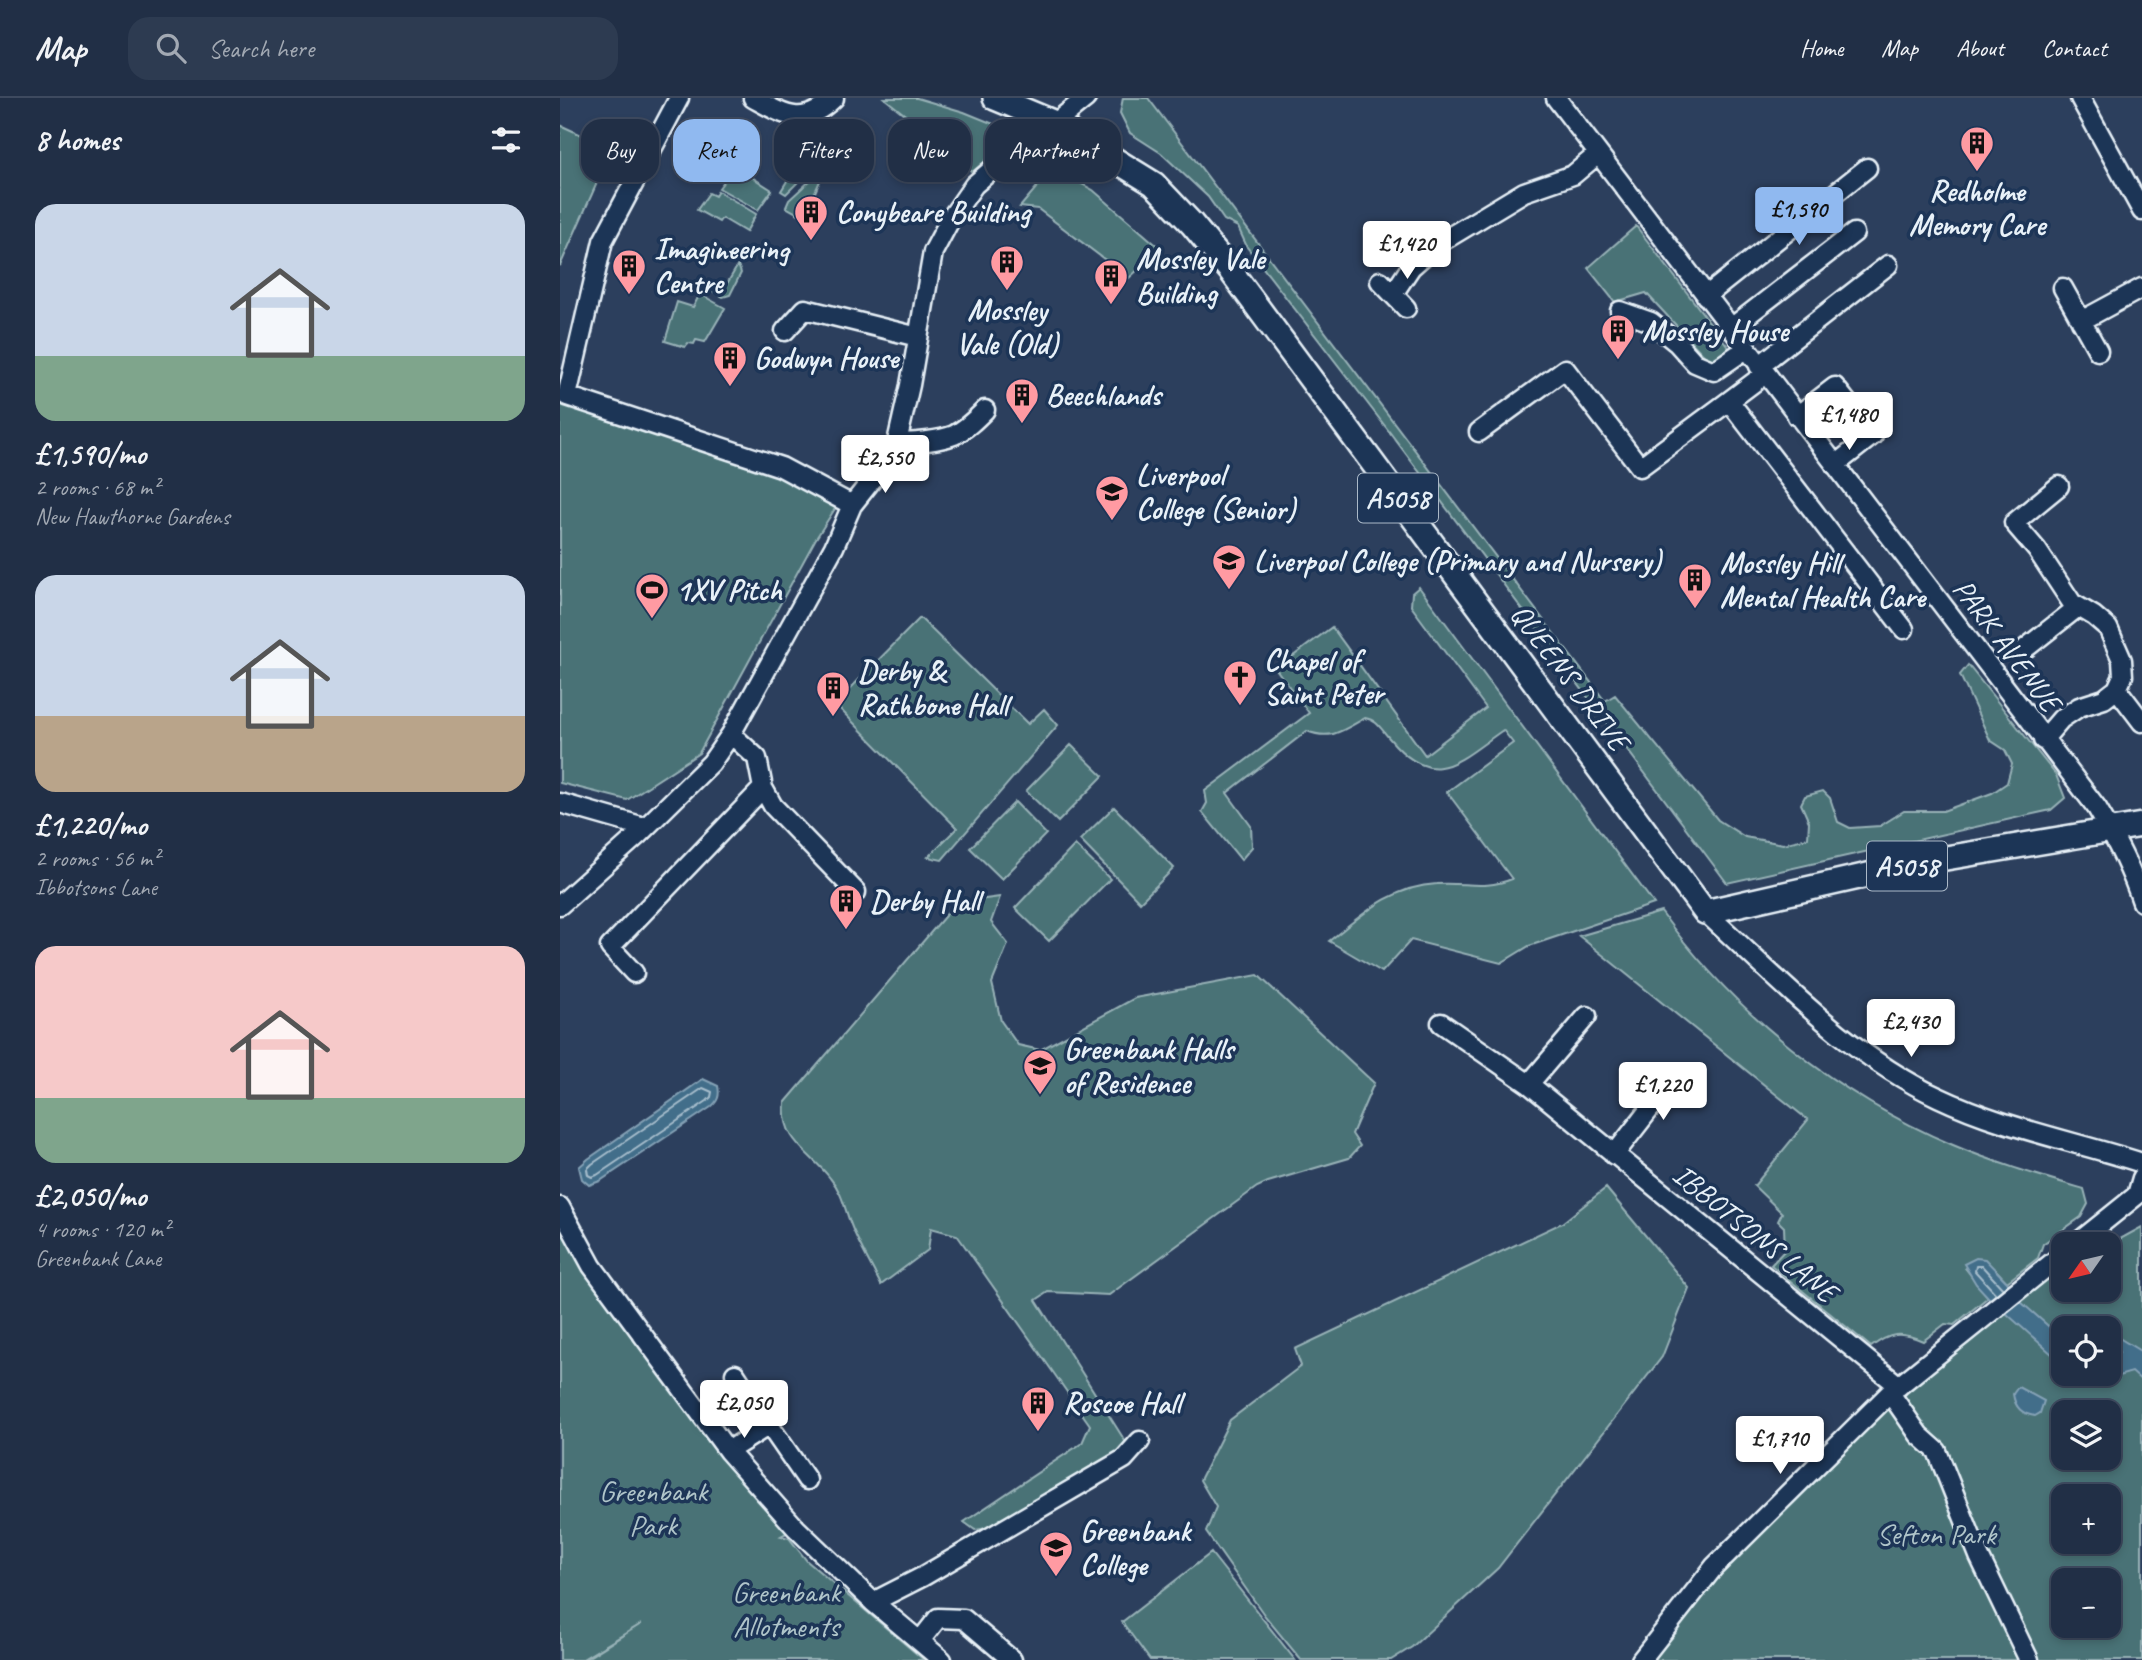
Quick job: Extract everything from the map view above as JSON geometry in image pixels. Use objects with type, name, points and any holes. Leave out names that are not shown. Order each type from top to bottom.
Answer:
[{"type":"main road","name":"QUEENS DRIVE","points":[[995,98],[1045,119]]},
{"type":"main road","name":"QUEENS DRIVE","points":[[1121,164],[1154,184],[1192,224],[1238,282],[1705,912]]},
{"type":"main road","name":"A5058","points":[[1705,912],[1934,860],[2111,828],[2142,825]]},
{"type":"street","points":[[679,98],[603,241],[566,396],[781,467],[852,505]]},
{"type":"street","points":[[753,98],[792,116],[807,116],[817,113],[834,98]]},
{"type":"street","points":[[1060,119],[1086,98]]},
{"type":"street","name":"PARK AVENUE","points":[[1556,98],[2111,828],[2142,901]]},
{"type":"street","points":[[2080,98],[2142,211]]},
{"type":"street","points":[[1406,308],[1387,287],[1436,244],[1524,192],[1573,175],[1598,154]]},
{"type":"street","points":[[1706,296],[1867,168]]},
{"type":"street","points":[[560,905],[711,763],[731,734],[834,547],[852,505],[895,451],[899,442],[933,252],[964,198],[985,175]]},
{"type":"street","points":[[1731,328],[1854,233]]},
{"type":"street","points":[[1479,432],[1565,369],[1640,467],[1729,401],[1762,370],[1888,265]]},
{"type":"street","points":[[2063,288],[2098,351]]},
{"type":"street","points":[[2081,321],[2142,288]]},
{"type":"street","points":[[785,331],[805,309],[918,337]]},
{"type":"street","points":[[1620,311],[1651,322],[1677,343],[1695,363],[1714,371],[1746,349]]},
{"type":"street","points":[[1797,416],[1835,387],[1872,435],[1835,465]]},
{"type":"street","points":[[1729,401],[1904,629]]},
{"type":"street","points":[[899,442],[908,444],[953,436],[985,411]]},
{"type":"street","points":[[2043,740],[2061,719],[2079,707],[2104,699],[2117,689],[2123,676],[2122,660],[2108,628],[2072,603],[2037,550],[2014,523],[2059,486]]},
{"type":"street","points":[[2026,648],[2078,607]]},
{"type":"street","points":[[2117,689],[2142,722]]},
{"type":"street","points":[[731,734],[757,758],[763,788],[773,806],[856,892]]},
{"type":"street","points":[[634,972],[610,947],[763,788]]},
{"type":"street","points":[[560,803],[644,827]]},
{"type":"street","name":"QUEENS DRIVE","points":[[1705,912],[1854,1047],[1938,1097],[2029,1131],[2142,1163]]},
{"type":"street","points":[[1529,1084],[1587,1016]]},
{"type":"street","name":"IBBOTSONS LANE","points":[[1441,1023],[1529,1084],[1895,1390],[1919,1435],[1937,1451],[1979,1556],[2029,1660]]},
{"type":"street","points":[[1614,1155],[1674,1078]]},
{"type":"street","points":[[2091,1232],[2137,1195],[2142,1178]]},
{"type":"street","points":[[560,1207],[592,1266],[728,1451],[796,1528],[873,1602],[942,1660]]},
{"type":"street","points":[[1642,1660],[1714,1567],[1895,1390],[2051,1262]]},
{"type":"street","points":[[735,1374],[807,1480]]},
{"type":"street","points":[[728,1451],[769,1425]]},
{"type":"street","points":[[873,1602],[922,1577],[1124,1459],[1140,1441]]},
{"type":"street","points":[[920,1641],[938,1618],[964,1619],[1012,1660]]},
{"type":"green space","points":[[884,98],[917,98],[985,120],[985,161],[971,171],[971,119],[910,119]]},
{"type":"green space","points":[[1123,98],[1148,98],[1605,701],[1615,695],[1718,820],[1745,837],[1783,844],[1808,838],[1809,822],[1801,804],[1805,796],[1823,791],[1830,798],[1838,822],[1850,828],[1880,826],[1904,811],[1943,811],[1992,793],[2007,783],[2012,764],[2005,750],[1990,740],[1960,675],[1968,665],[2056,775],[2065,798],[2051,810],[1727,883],[1388,430],[1247,247],[1238,227],[1224,220],[1208,197],[1161,153],[1130,133],[1120,113]]},
{"type":"green space","points":[[560,125],[581,135],[581,182],[597,182],[560,266]]},
{"type":"green space","points":[[724,182],[759,182],[772,190],[758,210],[719,188]]},
{"type":"green space","points":[[786,182],[798,182],[786,194],[781,191]]},
{"type":"green space","points":[[809,182],[819,182],[804,217],[786,207],[789,200]]},
{"type":"green space","points":[[1041,182],[1078,182],[1093,190],[1161,249],[1129,278],[1038,209],[1020,207]]},
{"type":"green space","points":[[718,191],[756,214],[746,232],[722,218],[719,222],[697,210],[709,193],[715,196]]},
{"type":"green space","points":[[1636,226],[1730,349],[1711,363],[1646,293],[1615,302],[1588,268]]},
{"type":"green space","points":[[738,265],[741,273],[730,295],[723,297],[702,285],[704,281],[722,292]]},
{"type":"green space","points":[[700,294],[725,308],[705,342],[696,340],[694,344],[688,343],[685,347],[665,341],[677,302],[693,307]]},
{"type":"green space","points":[[560,402],[752,463],[838,504],[815,540],[699,753],[627,800],[560,783]]},
{"type":"green space","points":[[1419,587],[1654,904],[1529,946],[1501,963],[1411,940],[1382,972],[1329,941],[1378,904],[1406,890],[1437,884],[1493,884],[1512,879],[1447,792],[1513,743],[1503,730],[1459,760],[1446,766],[1433,767],[1419,764],[1405,754],[1369,719],[1365,718],[1344,730],[1330,734],[1307,731],[1227,793],[1251,826],[1252,847],[1241,860],[1202,812],[1207,803],[1205,791],[1309,713],[1276,669],[1332,627],[1425,755],[1486,708],[1411,606],[1412,593]]},
{"type":"green space","points":[[920,618],[1028,724],[1044,709],[1058,725],[942,860],[928,857],[957,828],[835,704]]},
{"type":"green space","points":[[1071,745],[1103,776],[1058,822],[1026,791]]},
{"type":"green space","points":[[1015,802],[1046,834],[1002,879],[970,848]]},
{"type":"green space","points":[[1114,807],[1174,868],[1140,902],[1080,840]]},
{"type":"green space","points":[[1075,845],[1110,879],[1049,941],[1015,908]]},
{"type":"green space","points":[[1000,897],[991,922],[1008,944],[992,983],[1001,1021],[1018,1045],[1040,1050],[1135,998],[1258,975],[1374,1083],[1352,1134],[1360,1146],[1349,1158],[1257,1187],[1109,1295],[1048,1292],[1036,1300],[1127,1444],[1110,1459],[988,1528],[975,1530],[964,1522],[1082,1443],[1090,1425],[957,1235],[931,1228],[928,1250],[881,1285],[854,1232],[835,1184],[792,1137],[785,1116],[785,1103],[956,903]]},
{"type":"green space","points":[[1661,912],[1690,949],[1755,1017],[1829,1076],[1910,1125],[1953,1145],[2084,1189],[2088,1204],[2081,1217],[2060,1232],[2051,1232],[2051,1238],[2043,1244],[2038,1258],[2007,1282],[1996,1270],[1966,1269],[1988,1297],[1954,1325],[1945,1324],[1923,1341],[1896,1335],[1871,1347],[1771,1265],[1785,1250],[1784,1227],[1778,1221],[1782,1213],[1754,1186],[1808,1120],[1579,936]]},
{"type":"green space","points":[[1606,1188],[1689,1288],[1662,1357],[1498,1568],[1412,1647],[1391,1660],[1301,1660],[1265,1616],[1206,1532],[1216,1507],[1200,1480],[1230,1420],[1301,1366],[1295,1349],[1562,1223]]},
{"type":"green space","name":"Greenbank Park","points":[[560,1207],[592,1266],[796,1528],[781,1536],[789,1538],[807,1561],[924,1660],[584,1660],[641,1624],[581,1660],[560,1660]]},
{"type":"green space","name":"Sefton Park","points":[[2142,1227],[2142,1660],[1650,1660],[1703,1586],[1880,1412],[2035,1285],[2051,1276],[2051,1302],[2121,1302],[2121,1238]]},
{"type":"green space","points":[[1211,1553],[1295,1660],[1150,1660],[1122,1622]]},
{"type":"water","points":[[703,1079],[718,1086],[718,1098],[711,1107],[600,1181],[589,1185],[582,1179],[579,1167],[588,1159]]},
{"type":"water","points":[[1976,1258],[1985,1259],[2007,1282],[2021,1302],[2051,1328],[2051,1353],[1988,1297],[1964,1264]]},
{"type":"water","points":[[2121,1339],[2142,1352],[2142,1381],[2132,1372],[2121,1375]]},
{"type":"water","points":[[2018,1387],[2044,1401],[2040,1413],[2035,1416],[2020,1410],[2013,1394]]},
{"type":"place","name":"Redholme Memory Care","points":[[1977,173]]},
{"type":"place","name":"Conybeare Building","points":[[811,242]]},
{"type":"place","name":"Mossley Vale (Old)","points":[[1007,292]]},
{"type":"place","name":"Imagineering Centre","points":[[629,296]]},
{"type":"place","name":"Mossley Vale Building","points":[[1111,306]]},
{"type":"place","name":"Mossley House","points":[[1618,361]]},
{"type":"place","name":"Godwyn House","points":[[730,388]]},
{"type":"place","name":"Beechlands","points":[[1022,425]]},
{"type":"place","name":"Liverpool College (Senior)","points":[[1112,522]]},
{"type":"place","name":"Liverpool College (Primary and Nursery)","points":[[1229,591]]},
{"type":"place","name":"Mossley Hill Mental Health Care","points":[[1695,610]]},
{"type":"place","name":"1XV Pitch","points":[[652,620]]},
{"type":"place","name":"Chapel of Saint Peter","points":[[1240,707]]},
{"type":"place","name":"Derby & Rathbone Hall","points":[[833,718]]},
{"type":"place","name":"Derby Hall","points":[[846,931]]},
{"type":"place","name":"Greenbank Halls of Residence","points":[[1040,1096]]},
{"type":"place","name":"Roscoe Hall","points":[[1038,1433]]},
{"type":"place","name":"Greenbank College","points":[[1056,1578]]},
{"type":"park label","name":"Greenbank Allotments","points":[[786,1609]]}]
